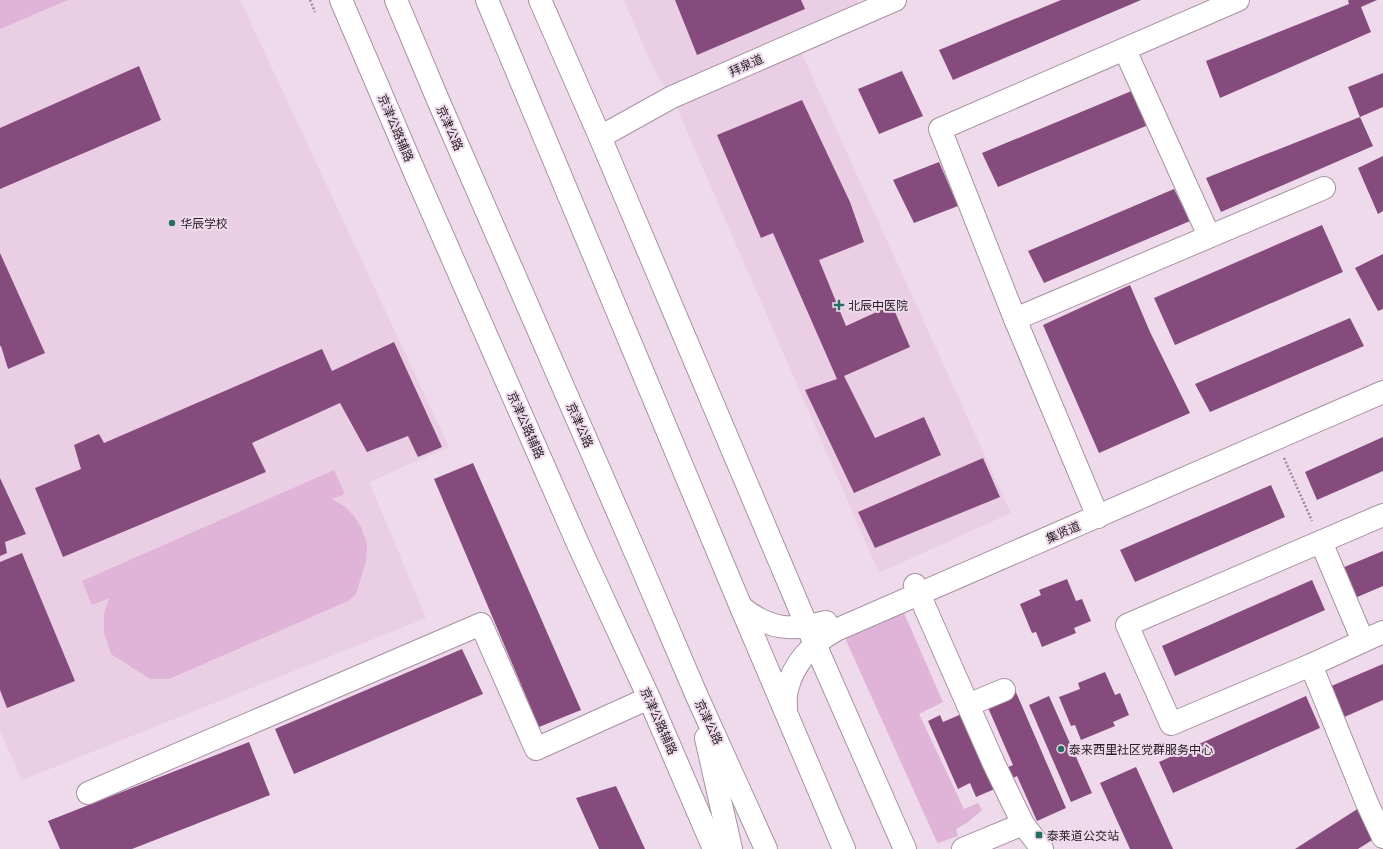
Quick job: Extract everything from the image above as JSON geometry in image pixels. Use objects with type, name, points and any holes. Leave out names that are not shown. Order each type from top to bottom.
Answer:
[{"type":"main road","name":"京津公路辅路","points":[[341,0],[415,173],[578,544],[649,698],[714,849]]},
{"type":"main road","name":"京津公路","points":[[396,0],[696,694],[766,849]]},
{"type":"main road","points":[[487,0],[844,849]]},
{"type":"main road","points":[[540,0],[905,849]]},
{"type":"main road","name":"拜泉道","points":[[600,137],[672,97],[895,0]]},
{"type":"main road","points":[[1096,511],[1015,319],[940,129],[1238,0]]},
{"type":"main road","points":[[1125,50],[1209,236]]},
{"type":"main road","points":[[1015,319],[1324,188]]},
{"type":"main road","name":"集贤道","points":[[741,607],[754,618],[769,625],[789,628],[812,635],[836,630],[917,590],[1383,381]]},
{"type":"main road","name":"集贤道","points":[[1096,511],[1276,439],[1383,392]]},
{"type":"main road","points":[[1383,515],[1128,625],[1171,724],[1311,665],[1383,632]]},
{"type":"main road","points":[[1321,542],[1363,641]]},
{"type":"main road","points":[[917,590],[1022,824],[1042,849]]},
{"type":"main road","points":[[88,793],[482,624],[536,748],[649,698]]},
{"type":"main road","name":"集贤道","points":[[786,712],[787,691],[790,680],[804,656],[812,635]]},
{"type":"main road","points":[[1311,665],[1367,803],[1383,837]]},
{"type":"main road","points":[[968,706],[1004,690]]},
{"type":"main road","points":[[696,694],[731,849]]},
{"type":"main road","points":[[819,788],[861,849]]},
{"type":"main road","points":[[963,849],[1022,824]]},
{"type":"path","points":[[310,0],[315,12]]},
{"type":"path","points":[[1276,439],[1321,542]]},
{"type":"shaded area","name":"华辰学校","points":[[0,0],[240,0],[449,447],[369,482],[426,618],[22,780],[0,731]]},
{"type":"shaded area","points":[[0,0],[68,0],[0,29]]},
{"type":"shaded area","name":"北辰中医院","points":[[624,0],[857,0],[864,14],[797,43],[1011,513],[879,573],[672,97],[652,66]]},
{"type":"shaded area","points":[[334,470],[345,494],[332,499],[345,507],[354,516],[361,527],[367,544],[366,561],[356,594],[348,601],[169,679],[150,679],[111,654],[104,633],[104,614],[109,598],[92,605],[82,581]]},
{"type":"shaded area","points":[[904,613],[943,702],[919,714],[964,809],[978,803],[982,810],[968,822],[956,829],[958,836],[938,843],[845,638]]},
{"type":"building","points":[[675,0],[801,0],[805,9],[697,55]]},
{"type":"building","points":[[1061,0],[1141,0],[953,80],[939,50]]},
{"type":"building","points":[[1348,0],[1377,0],[1361,7],[1371,32],[1220,98],[1206,61],[1349,4]]},
{"type":"building","points":[[139,66],[161,120],[0,189],[0,128]]},
{"type":"building","points":[[902,71],[923,116],[879,134],[858,89]]},
{"type":"building","points":[[1383,73],[1383,107],[1360,117],[1348,87]]},
{"type":"building","points":[[1134,90],[1146,126],[998,187],[982,153]]},
{"type":"building","points":[[802,100],[850,202],[864,242],[819,260],[846,326],[892,305],[910,347],[844,376],[875,438],[924,417],[941,455],[854,493],[805,390],[837,379],[773,233],[761,238],[717,135]]},
{"type":"building","points":[[1360,117],[1373,146],[1221,212],[1206,178]]},
{"type":"building","points":[[1383,156],[1383,211],[1378,214],[1358,168]]},
{"type":"building","points":[[939,162],[958,206],[914,223],[893,180]]},
{"type":"building","points":[[1174,189],[1190,221],[1044,283],[1028,251]]},
{"type":"building","points":[[1322,225],[1343,272],[1175,345],[1154,298]]},
{"type":"building","points":[[0,253],[45,353],[8,369],[0,346]]},
{"type":"building","points":[[1383,254],[1383,309],[1378,311],[1355,268]]},
{"type":"building","points":[[1130,285],[1150,332],[1190,413],[1099,453],[1043,325]]},
{"type":"building","points":[[1350,318],[1364,346],[1210,412],[1195,384]]},
{"type":"building","points":[[394,342],[442,447],[418,457],[408,436],[367,452],[340,403],[252,443],[266,472],[63,557],[35,488],[81,469],[74,445],[99,434],[104,443],[322,349],[332,371]]},
{"type":"building","points":[[1383,437],[1383,471],[1317,500],[1305,472]]},
{"type":"building","points":[[983,458],[1000,497],[875,548],[858,512]]},
{"type":"building","points":[[473,463],[581,710],[539,727],[434,479]]},
{"type":"building","points":[[0,478],[26,534],[5,542],[7,553],[0,556]]},
{"type":"building","points":[[1271,485],[1285,517],[1135,582],[1120,550]]},
{"type":"building","points":[[1383,551],[1383,586],[1355,598],[1342,568]]},
{"type":"building","points":[[22,553],[75,681],[7,708],[0,690],[0,562]]},
{"type":"building","points":[[1067,579],[1076,601],[1082,599],[1091,621],[1074,628],[1076,633],[1042,647],[1036,632],[1032,633],[1020,604],[1041,595],[1039,590]]},
{"type":"building","points":[[1312,580],[1325,610],[1175,676],[1162,646]]},
{"type":"building","points":[[462,649],[483,694],[294,774],[275,729]]},
{"type":"building","points":[[1383,664],[1383,700],[1342,718],[1329,687]]},
{"type":"building","points":[[1105,672],[1115,695],[1120,693],[1129,715],[1113,722],[1115,726],[1081,740],[1075,725],[1071,726],[1059,697],[1080,689],[1078,683]]},
{"type":"building","points":[[1015,690],[1066,808],[1037,821],[1017,776],[1011,779],[1006,768],[1013,765],[986,703]]},
{"type":"building","name":"泰来西里社区党群服务中心","points":[[1049,696],[1092,793],[1071,802],[1029,705]]},
{"type":"building","points":[[1306,696],[1320,728],[1173,793],[1159,762]]},
{"type":"building","points":[[964,713],[997,788],[976,797],[970,783],[958,789],[928,721],[940,715],[943,722]]},
{"type":"building","points":[[249,742],[270,795],[132,849],[60,849],[48,821]]},
{"type":"building","points":[[1136,767],[1173,849],[1130,849],[1100,783]]},
{"type":"building","points":[[616,786],[645,849],[599,849],[576,798]]},
{"type":"building","points":[[1359,808],[1377,837],[1358,849],[1295,849]]},
{"type":"place","name":"华辰学校","points":[[172,223]]},
{"type":"place","name":"北辰中医院","points":[[839,305]]},
{"type":"place","name":"泰来西里社区党群服务中心","points":[[1061,749]]},
{"type":"place","name":"泰莱道公交站","points":[[1039,835]]}]
